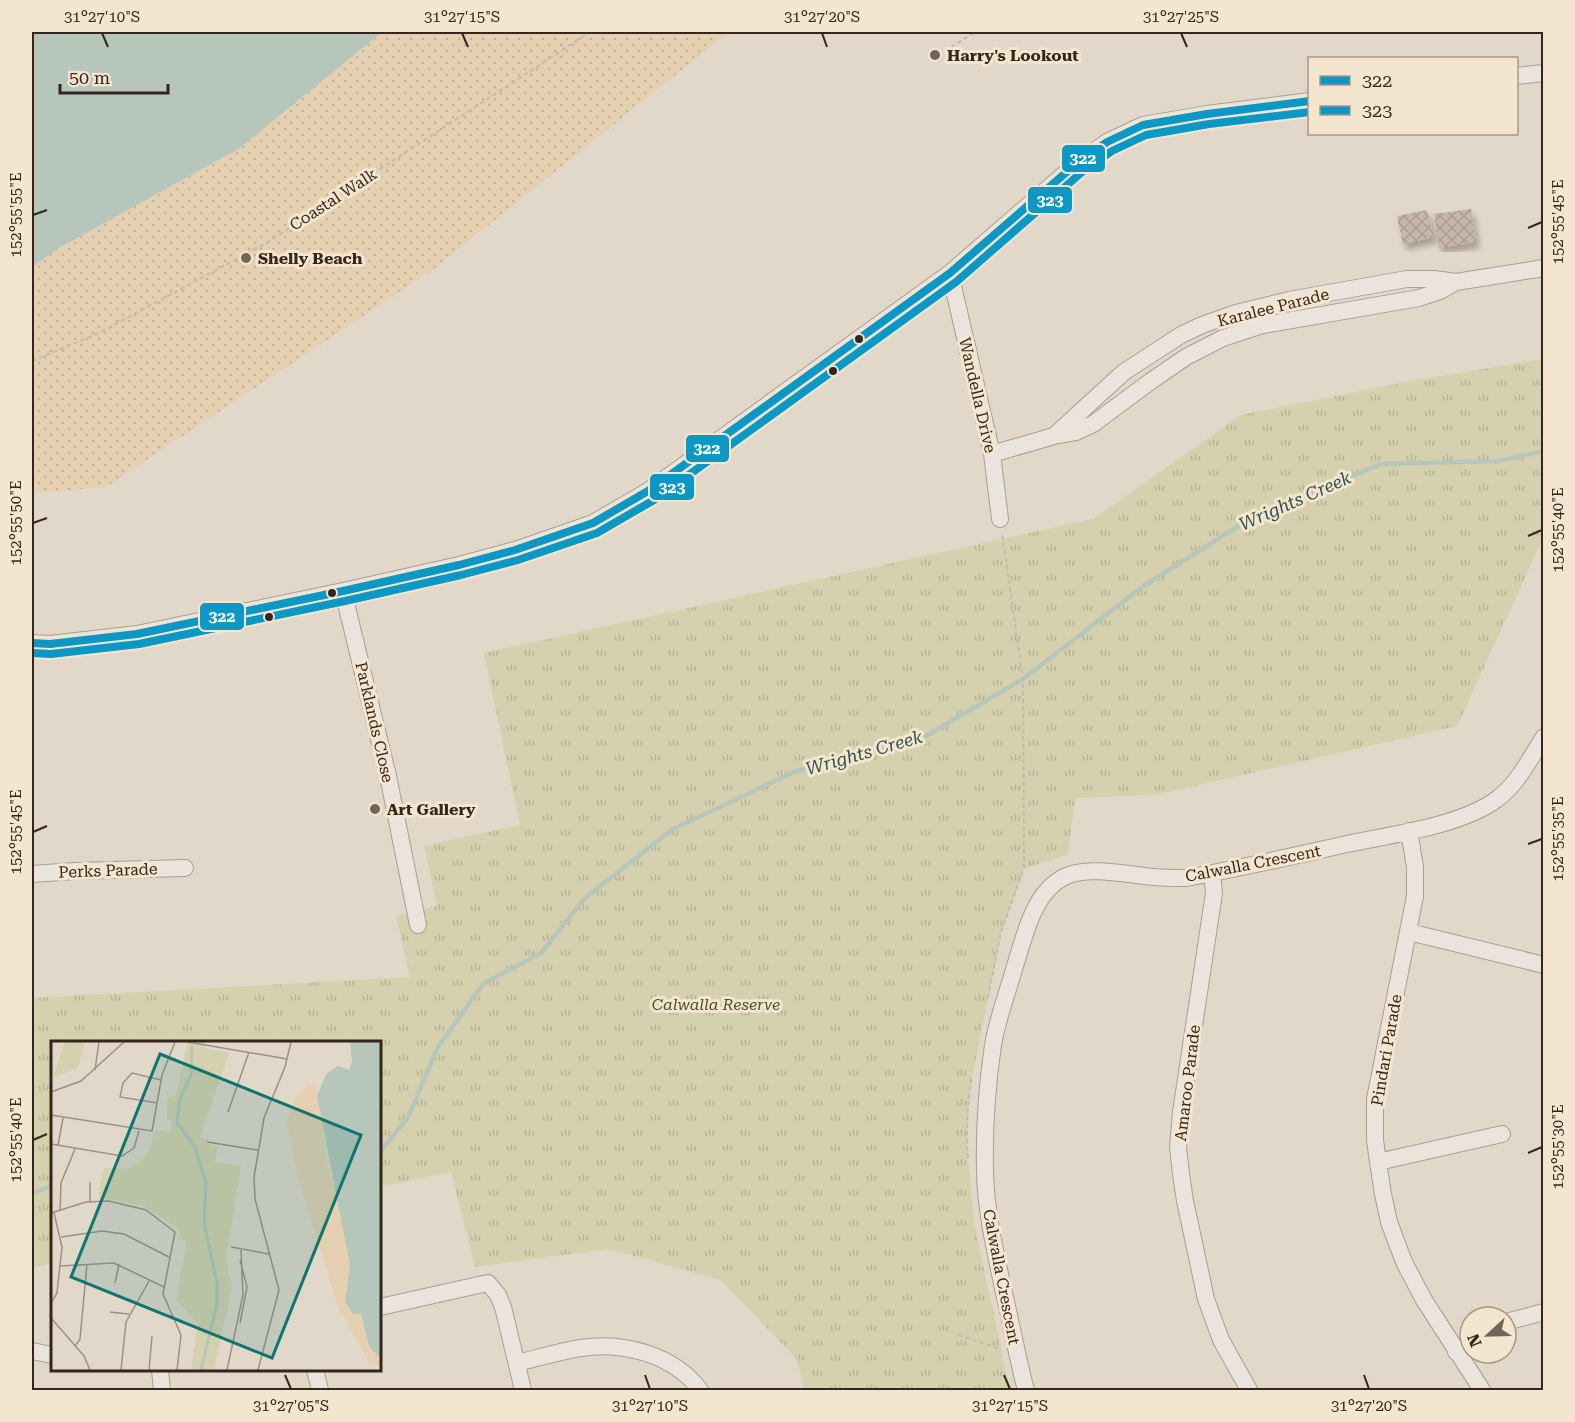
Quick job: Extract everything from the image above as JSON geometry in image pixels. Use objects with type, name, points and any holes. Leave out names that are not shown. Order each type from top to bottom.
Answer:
[{"type":"street","points":[[1518,76],[1544,73]]},
{"type":"street","points":[[32,643],[50,644],[137,634],[343,591],[470,562],[514,550],[593,523],[648,491],[950,273],[1076,164],[1107,142],[1143,125],[1308,101]]},
{"type":"street","name":"Karalee Parade","points":[[1054,436],[1124,372],[1165,345],[1202,325],[1236,313],[1289,300],[1407,279],[1456,282],[1544,268]]},
{"type":"street","name":"Wandella Drive","points":[[950,273],[992,454],[1000,519]]},
{"type":"street","name":"Karalee Parade","points":[[992,454],[1076,432],[1093,424],[1186,357],[1223,338],[1263,325],[1419,298],[1440,291],[1456,282]]},
{"type":"street","name":"Parklands Close","points":[[343,591],[388,776],[418,925]]},
{"type":"street","name":"Calwalla Crescent","points":[[1026,1390],[996,1254],[988,1210],[985,1172],[989,1084],[994,1042],[1024,935],[1043,894],[1054,883],[1083,871],[1186,878],[1456,819],[1497,799],[1512,785],[1544,737]]},
{"type":"street","name":"Pindari Parade","points":[[1409,831],[1416,881],[1415,896],[1375,1099],[1375,1140],[1389,1221],[1404,1262],[1424,1300],[1458,1342]]},
{"type":"street","name":"Perks Parade","points":[[32,874],[185,868]]},
{"type":"street","name":"Amaroo Parade","points":[[1212,873],[1214,893],[1181,1112],[1178,1147],[1185,1201],[1206,1299],[1221,1340],[1249,1390]]},
{"type":"street","points":[[1409,932],[1544,965]]},
{"type":"street","points":[[1378,1162],[1502,1134]]},
{"type":"street","points":[[381,1307],[488,1283],[498,1295],[503,1307],[523,1390]]},
{"type":"street","points":[[1518,1319],[1544,1312]]},
{"type":"street","points":[[517,1363],[583,1348],[611,1346],[657,1357],[678,1369],[700,1390]]},
{"type":"street","points":[[32,1352],[51,1355]]},
{"type":"street","name":"Pindari Parade","points":[[1471,1365],[1482,1390]]},
{"type":"street","points":[[160,1371],[162,1390]]},
{"type":"street","points":[[315,1371],[320,1390]]},
{"type":"path","name":"Coastal Walk","points":[[32,361],[99,333],[268,242],[590,32]]},
{"type":"path","points":[[951,47],[973,32]]},
{"type":"path","points":[[987,999],[1001,932],[1024,868],[1023,680],[1000,519]]},
{"type":"path","points":[[968,1158],[969,1101],[972,1078]]},
{"type":"path","points":[[958,1335],[1000,1349]]},
{"type":"green space","name":"Calwalla Reserve","points":[[1543,359],[1543,538],[1457,726],[1155,795],[1075,798],[1068,854],[1024,869],[1001,932],[970,1089],[967,1147],[974,1222],[1010,1390],[805,1390],[796,1358],[721,1280],[608,1249],[475,1267],[451,1172],[381,1187],[381,1041],[51,1041],[51,1263],[32,1268],[32,998],[410,977],[396,916],[437,906],[424,846],[520,825],[484,653],[1093,519],[1241,415],[1416,380]]},
{"type":"sand","name":"Shelly Beach","points":[[382,32],[729,32],[434,269],[106,487],[32,493],[32,267],[59,248],[240,148]]},
{"type":"shaded area","points":[[32,32],[382,32],[240,148],[59,248],[32,267]]},
{"type":"building","points":[[1471,209],[1476,242],[1439,248],[1434,214]]},
{"type":"building","points":[[1427,210],[1434,237],[1403,244],[1397,216]]},
{"type":"waterway","name":"Wrights Creek","points":[[381,1151],[408,1117],[438,1047],[483,984],[541,953],[585,898],[673,829],[794,772],[919,740],[1023,679],[1142,587],[1254,516],[1381,464],[1498,461],[1544,451]]},
{"type":"waterway","name":"Wrights Creek","points":[[32,1193],[51,1186]]},
{"type":"transit line","name":"322","points":[[32,643],[50,644],[137,634],[343,591],[515,550],[593,523],[648,491],[950,273],[1076,164],[1107,142],[1143,125],[1308,101]]},
{"type":"transit line","name":"323","points":[[32,653],[51,654],[139,644],[345,601],[518,560],[597,533],[654,500],[956,282],[1082,172],[1112,151],[1146,135],[1209,124],[1308,112]]},
{"type":"place","name":"Harry's Lookout","points":[[935,55]]},
{"type":"place","name":"Shelly Beach","points":[[246,258]]},
{"type":"place","name":"Art Gallery","points":[[375,809]]}]
